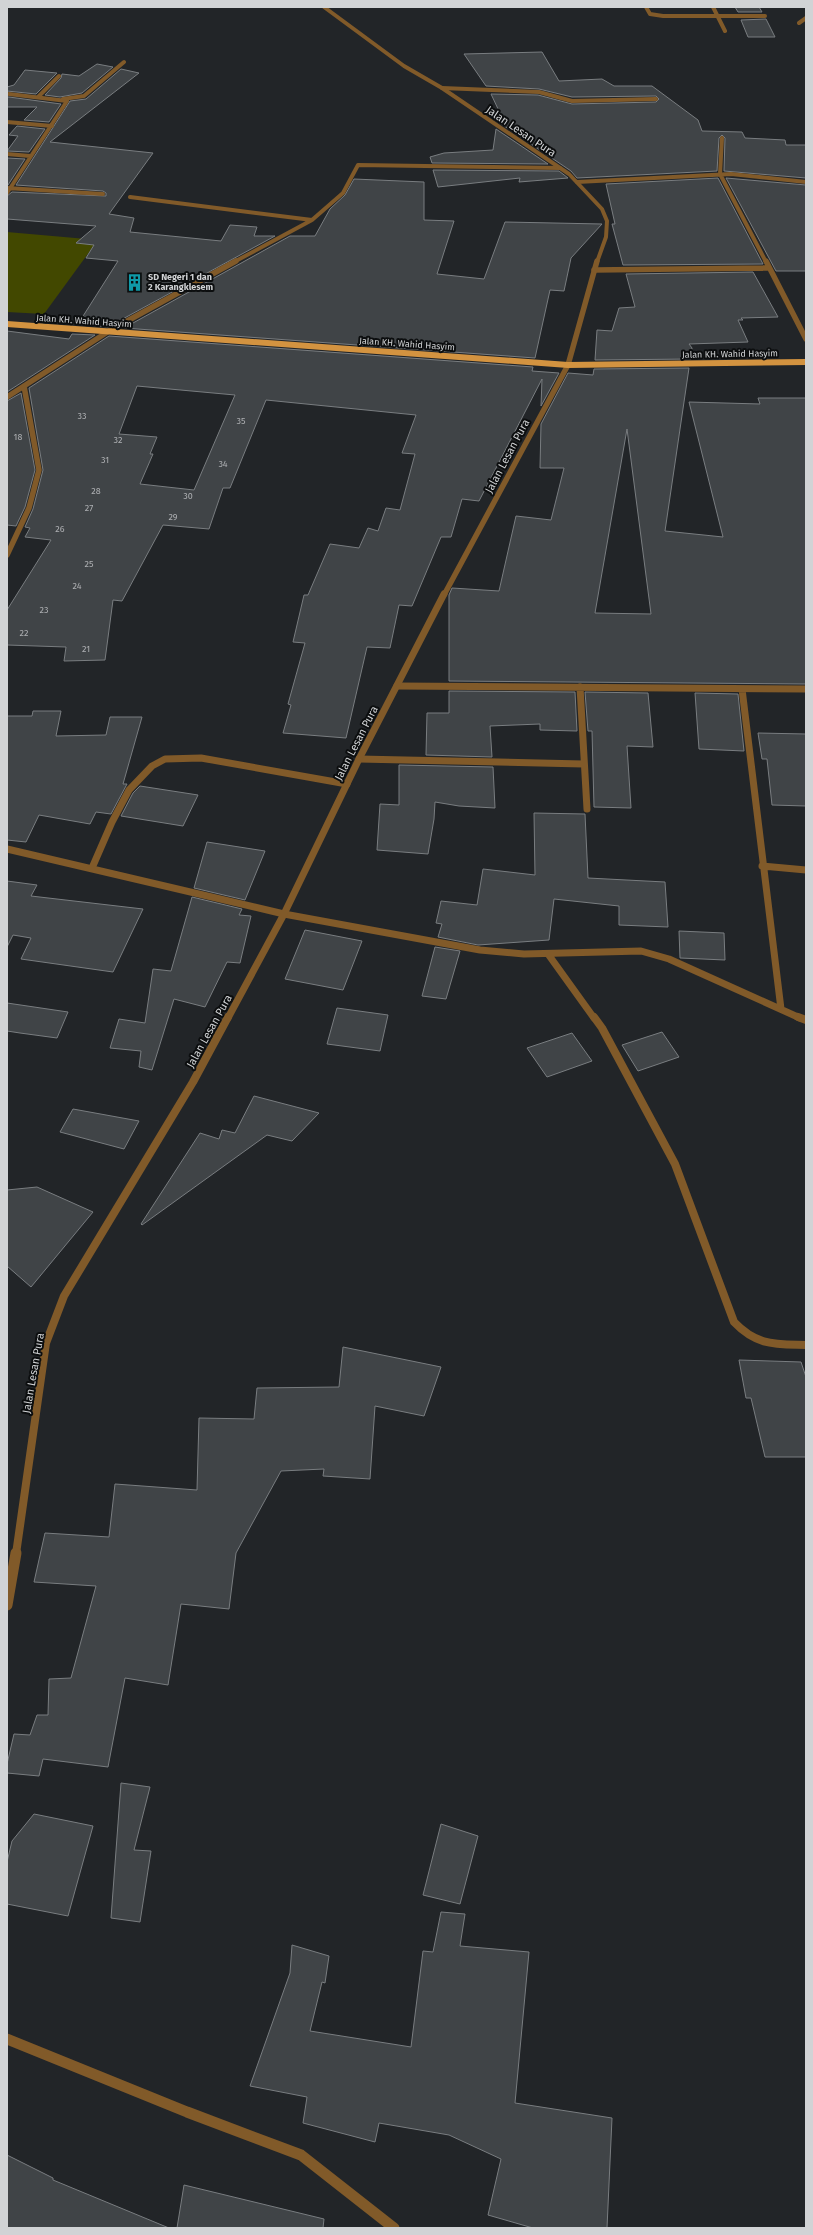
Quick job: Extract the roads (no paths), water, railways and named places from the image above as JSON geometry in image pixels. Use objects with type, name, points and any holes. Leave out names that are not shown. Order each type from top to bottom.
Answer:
[{"type":"main road","name":"Jalan KH. Wahid Hasyim","points":[[7,324],[568,365],[806,362]]},
{"type":"street","name":"Jalan Lesan Pura","points":[[7,1605],[12,1585],[46,1343],[53,1319],[64,1296],[193,1082],[284,914],[347,784],[397,686],[568,365],[594,270],[606,237],[607,221],[602,209],[569,174],[442,88],[404,66],[324,7]]},
{"type":"street","points":[[646,7],[650,14],[655,15],[765,16]]},
{"type":"street","points":[[713,7],[725,31]]},
{"type":"street","points":[[799,23],[806,18]]},
{"type":"street","points":[[9,94],[63,99],[84,96],[124,62]]},
{"type":"street","points":[[39,96],[59,76]]},
{"type":"street","points":[[442,88],[539,92],[546,93],[561,101],[572,102],[656,99]]},
{"type":"street","points":[[8,190],[66,104],[67,100],[63,99]]},
{"type":"street","points":[[7,122],[52,126]]},
{"type":"street","points":[[722,138],[720,174],[806,340]]},
{"type":"street","points":[[7,154],[30,156]]},
{"type":"street","points":[[7,397],[109,331],[312,220],[343,193],[358,165],[560,168]]},
{"type":"street","points":[[577,182],[720,174],[767,176],[806,182]]},
{"type":"street","points":[[8,190],[103,194]]},
{"type":"street","points":[[130,196],[312,220]]},
{"type":"street","points":[[594,270],[769,268]]},
{"type":"street","points":[[7,555],[29,508],[39,470],[24,386]]},
{"type":"street","points":[[397,686],[806,689]]},
{"type":"street","points":[[580,687],[583,764],[587,809]]},
{"type":"street","points":[[742,689],[762,866],[781,1009]]},
{"type":"street","points":[[92,868],[118,811],[135,780],[150,766],[164,760],[179,756],[201,758],[347,784]]},
{"type":"street","points":[[359,760],[583,764]]},
{"type":"street","points":[[7,849],[284,914],[480,950],[518,954],[626,951],[654,954],[806,1020]]},
{"type":"street","points":[[762,866],[806,870]]},
{"type":"street","points":[[548,954],[602,1028],[675,1164],[734,1322],[753,1340],[765,1343],[806,1345]]},
{"type":"street","points":[[7,2039],[187,2112],[301,2155],[394,2228]]},
{"type":"place","name":"SD Negeri 1 dan 2 Karangklesem","points":[[135,282]]}]
